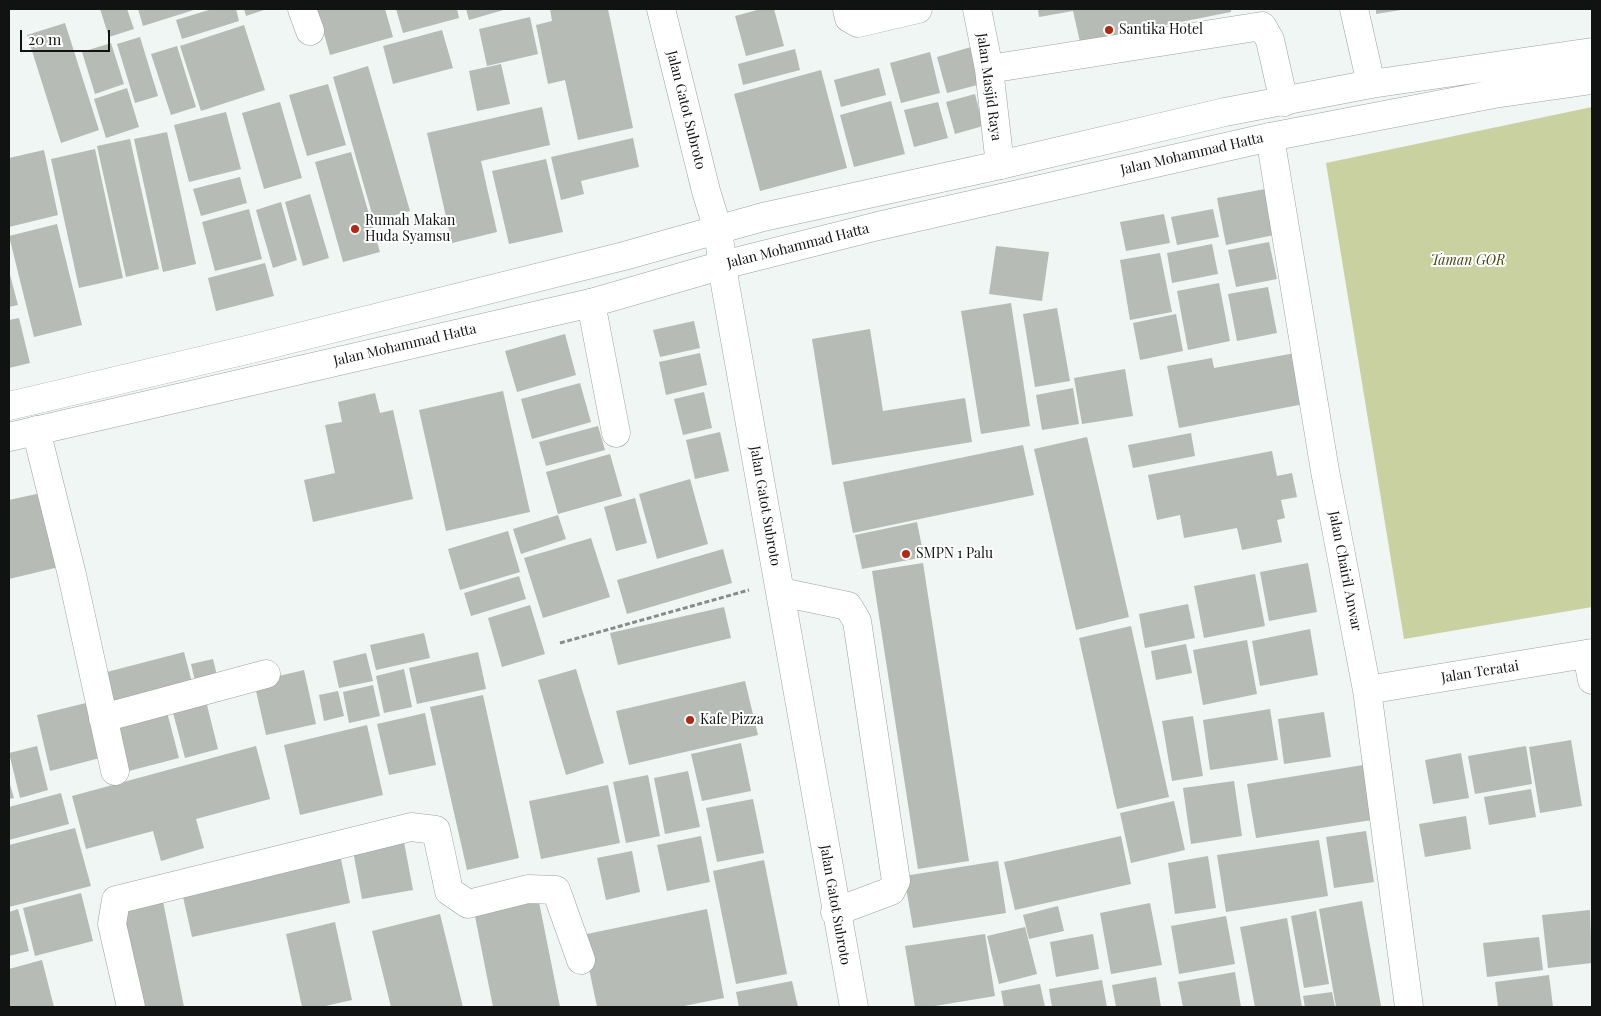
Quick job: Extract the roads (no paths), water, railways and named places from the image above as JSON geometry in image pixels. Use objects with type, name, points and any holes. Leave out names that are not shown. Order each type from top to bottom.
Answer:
[{"type":"main road","name":"Jalan Gatot Subroto","points":[[660,9],[706,191],[718,230],[835,912],[854,1007]]},
{"type":"main road","points":[[847,9],[849,18],[858,23],[918,9]]},
{"type":"main road","name":"Jalan Masjid Raya","points":[[977,9],[989,69],[1000,165]]},
{"type":"main road","points":[[1354,9],[1371,84]]},
{"type":"main road","points":[[989,69],[1262,26],[1270,40],[1284,102]]},
{"type":"main road","points":[[9,406],[255,348],[624,256],[763,217],[1000,165],[1225,112],[1371,84],[1592,52]]},
{"type":"main road","name":"Jalan Mohammad Hatta","points":[[9,437],[591,303],[723,265],[878,226],[1270,137],[1494,94],[1592,80]]},
{"type":"main road","name":"Jalan Chairil Anwar","points":[[1270,137],[1325,471],[1367,690],[1410,1007]]},
{"type":"main road","points":[[591,303],[616,433]]},
{"type":"main road","points":[[36,430],[72,576],[115,771]]},
{"type":"main road","points":[[780,587],[848,606],[857,621],[896,882],[891,891],[835,912]]},
{"type":"main road","name":"Jalan Teratai","points":[[1367,690],[1591,662]]},
{"type":"main road","points":[[103,718],[266,674]]},
{"type":"main road","points":[[131,1007],[112,924],[116,900],[411,827],[436,830],[449,891],[468,904],[528,889],[556,890],[582,960]]},
{"type":"place","name":"Santika Hotel","points":[[1109,30]]},
{"type":"place","name":"Rumah Makan Huda Syamsu","points":[[355,229]]},
{"type":"place","name":"SMPN 1 Palu","points":[[906,554]]},
{"type":"place","name":"Kafe Pizza","points":[[690,720]]},
{"type":"park label","name":"Taman GOR","points":[[1468,261]]}]
